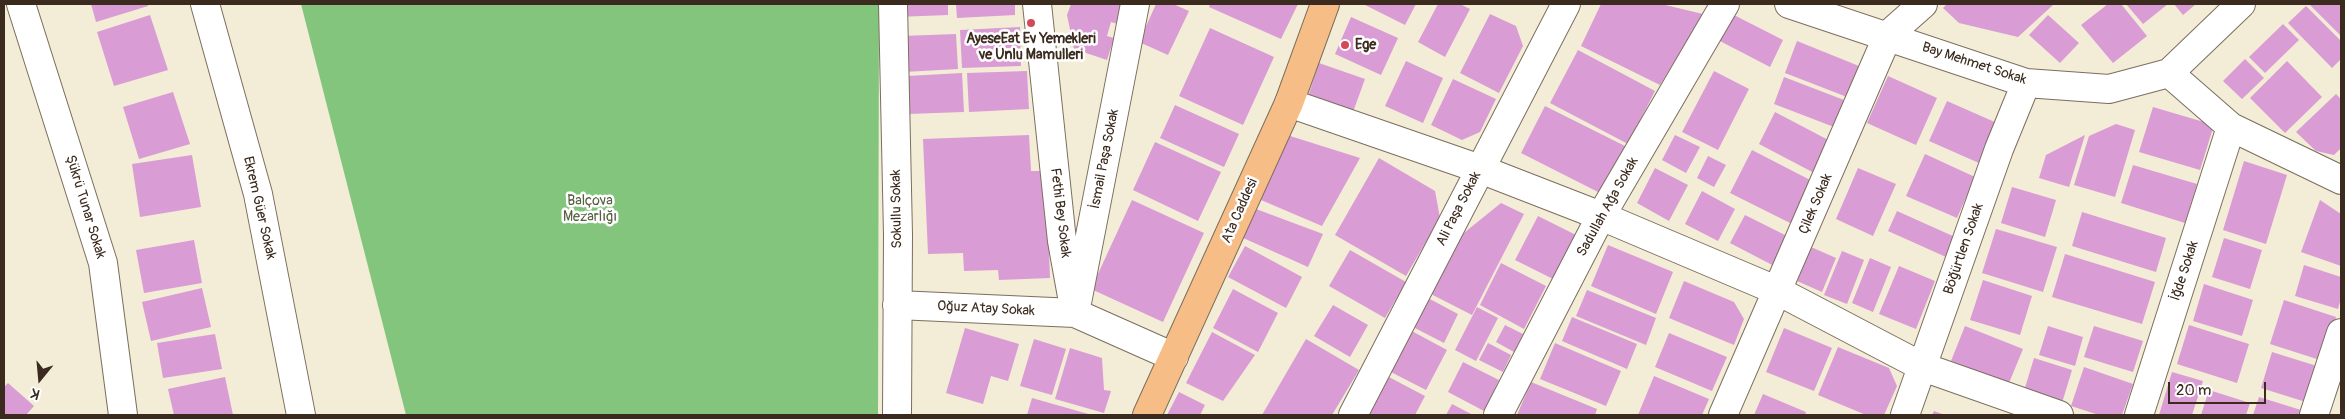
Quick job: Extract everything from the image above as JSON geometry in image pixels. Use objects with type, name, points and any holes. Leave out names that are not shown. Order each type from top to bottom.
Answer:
[{"type":"main road","name":"Ata Caddesi","points":[[1147,415],[1289,103],[1325,4]]},
{"type":"street","name":"Şükrü Tunar Sokak","points":[[21,4],[103,263],[123,415]]},
{"type":"street","name":"Ekrem Güer Sokak","points":[[205,4],[258,194],[301,415]]},
{"type":"street","name":"Sokullu Sokak","points":[[893,4],[897,415]]},
{"type":"street","name":"Fethi Bey Sokak","points":[[1036,4],[1062,241],[1075,313]]},
{"type":"street","name":"İsmail Paşa Sokak","points":[[1075,313],[1135,4]]},
{"type":"street","name":"Sadullah Ağa Sokak","points":[[1498,415],[1601,216],[1725,4]]},
{"type":"street","name":"Bay Mehmet Sokak","points":[[1790,4],[1888,35],[2026,83],[2109,89],[2170,73]]},
{"type":"street","name":"Çilek Sokak","points":[[1723,415],[1888,35],[1923,4]]},
{"type":"street","points":[[2240,4],[2170,73],[2231,127],[2341,180]]},
{"type":"street","name":"Ali Paşa Sokak","points":[[1353,415],[1562,5]]},
{"type":"street","name":"Böğürtlen Sokak","points":[[1904,415],[1923,367],[1999,149],[2026,83]]},
{"type":"street","points":[[1289,103],[1480,169],[1601,216],[1778,291],[1923,367],[2059,415]]},
{"type":"street","name":"İğde Sokak","points":[[2139,415],[2231,127]]},
{"type":"street","name":"Oğuz Atay Sokak","points":[[897,305],[1075,313]]},
{"type":"street","points":[[1075,313],[1174,357]]},
{"type":"street","points":[[2314,415],[2341,333]]},
{"type":"green space","name":"Balçova Mezarlığı","points":[[301,4],[879,4],[878,415],[406,415]]},
{"type":"building","points":[[91,4],[148,4],[148,6],[96,22]]},
{"type":"building","points":[[897,4],[948,4],[948,15],[897,17]]},
{"type":"building","points":[[956,4],[1015,4],[1015,15],[957,18]]},
{"type":"building","points":[[1071,4],[1122,4],[1118,24],[1111,22],[1107,36],[1114,38],[1107,60],[1074,49],[1067,15]]},
{"type":"building","points":[[1156,4],[1173,4],[1189,11],[1168,55],[1139,42]]},
{"type":"building","points":[[1210,4],[1298,4],[1281,39],[1209,7]]},
{"type":"building","points":[[1363,4],[1416,4],[1405,25]]},
{"type":"building","points":[[1438,4],[1460,4],[1470,9],[1445,57],[1418,42]]},
{"type":"building","points":[[1601,4],[1661,4],[1703,14],[1660,85],[1581,46]]},
{"type":"building","points":[[1947,4],[2053,5],[2018,37],[1959,23],[1943,8]]},
{"type":"building","points":[[2108,4],[2121,4],[2147,36],[2113,63],[2081,25]]},
{"type":"building","points":[[2126,4],[2168,4],[2143,24]]},
{"type":"building","points":[[2174,4],[2196,4],[2183,15]]},
{"type":"building","points":[[2309,4],[2341,4],[2341,36]]},
{"type":"building","points":[[2306,6],[2341,41],[2341,59],[2332,68],[2288,23]]},
{"type":"building","points":[[1490,14],[1516,26],[1523,46],[1499,93],[1460,73]]},
{"type":"building","points":[[1732,14],[1783,40],[1770,67],[1718,40]]},
{"type":"building","points":[[150,15],[168,70],[114,86],[97,32]]},
{"type":"building","points":[[2048,15],[2079,43],[2060,63],[2029,35]]},
{"type":"building","points":[[1351,17],[1398,38],[1381,75],[1335,54]]},
{"type":"building","points":[[2283,24],[2299,40],[2265,73],[2249,57]]},
{"type":"building","points":[[1020,27],[1021,66],[962,68],[960,30]]},
{"type":"building","points":[[1210,28],[1274,57],[1243,125],[1179,96]]},
{"type":"building","points":[[956,34],[958,69],[904,72],[902,36]]},
{"type":"building","points":[[1797,41],[1859,66],[1847,97],[1785,73]]},
{"type":"building","points":[[1578,50],[1655,91],[1628,144],[1550,103]]},
{"type":"building","points":[[2245,59],[2264,78],[2242,99],[2223,81]]},
{"type":"building","points":[[1406,61],[1443,78],[1423,123],[1385,106]]},
{"type":"building","points":[[2287,61],[2322,97],[2285,133],[2250,98]]},
{"type":"building","points":[[1319,63],[1365,79],[1353,112],[1308,97]]},
{"type":"building","points":[[1027,71],[1029,109],[969,112],[967,73]]},
{"type":"building","points":[[1714,71],[1749,89],[1718,150],[1682,132]]},
{"type":"building","points":[[962,73],[964,112],[908,114],[907,76]]},
{"type":"building","points":[[1888,76],[1937,98],[1916,145],[1867,123]]},
{"type":"building","points":[[1784,77],[1844,100],[1834,127],[1774,104]]},
{"type":"building","points":[[1453,79],[1496,99],[1480,132],[1462,140],[1431,125]]},
{"type":"building","points":[[173,92],[190,144],[139,159],[123,107]]},
{"type":"building","points":[[2336,94],[2341,99],[2341,148],[2334,155],[2316,151],[2296,132]]},
{"type":"building","points":[[1947,101],[2006,127],[1988,167],[1929,141]]},
{"type":"building","points":[[1175,105],[1239,134],[1224,167],[1160,138]]},
{"type":"building","points":[[1545,106],[1625,146],[1600,193],[1521,153]]},
{"type":"building","points":[[2153,107],[2214,125],[2200,170],[2139,152]]},
{"type":"building","points":[[1775,112],[1834,143],[1818,175],[1759,144]]},
{"type":"building","points":[[2116,124],[2135,130],[2115,197],[2074,185],[2089,136]]},
{"type":"building","points":[[1029,135],[1031,171],[1046,171],[1050,278],[999,280],[998,270],[964,271],[963,253],[928,254],[923,139]]},
{"type":"building","points":[[1287,135],[1360,158],[1322,226],[1261,200]]},
{"type":"building","points":[[1675,135],[1700,147],[1686,173],[1662,160]]},
{"type":"building","points":[[2085,135],[2069,187],[2039,178],[2046,155]]},
{"type":"building","points":[[1155,142],[1221,172],[1198,221],[1133,190]]},
{"type":"building","points":[[1752,150],[1814,182],[1792,224],[1730,193]]},
{"type":"building","points":[[1925,154],[1975,177],[1957,218],[1906,196]]},
{"type":"building","points":[[192,155],[201,207],[140,217],[132,164]]},
{"type":"building","points":[[1708,156],[1726,165],[1714,187],[1697,178]]},
{"type":"building","points":[[1379,158],[1435,191],[1440,218],[1406,276],[1335,235]]},
{"type":"building","points":[[2244,161],[2287,175],[2266,244],[2223,230]]},
{"type":"building","points":[[2133,165],[2197,184],[2185,223],[2121,203]]},
{"type":"building","points":[[1655,168],[1688,185],[1669,221],[1637,203]]},
{"type":"building","points":[[1858,168],[1896,184],[1873,236],[1836,219]]},
{"type":"building","points":[[2012,187],[2056,200],[2045,237],[2001,223]]},
{"type":"building","points":[[1702,191],[1735,209],[1718,241],[1685,224]]},
{"type":"building","points":[[1132,200],[1204,233],[1163,322],[1091,289]]},
{"type":"building","points":[[2320,200],[2341,214],[2341,266],[2301,252]]},
{"type":"building","points":[[1501,203],[1524,214],[1472,315],[1425,291],[1449,245]]},
{"type":"building","points":[[1256,209],[1323,234],[1308,267],[1241,237]]},
{"type":"building","points":[[1897,211],[1955,237],[1946,257],[1888,231]]},
{"type":"building","points":[[2082,212],[2166,238],[2156,272],[2072,246]]},
{"type":"building","points":[[1745,215],[1791,238],[1776,267],[1730,243]]},
{"type":"building","points":[[1538,216],[1582,238],[1559,282],[1515,260]]},
{"type":"building","points":[[1996,229],[2057,247],[2043,292],[1982,273]]},
{"type":"building","points":[[2224,238],[2262,250],[2250,289],[2212,277]]},
{"type":"building","points":[[194,240],[202,283],[144,293],[136,250]]},
{"type":"building","points":[[1608,245],[1673,272],[1656,314],[1591,286]]},
{"type":"building","points":[[1245,246],[1302,277],[1286,308],[1228,277]]},
{"type":"building","points":[[1811,247],[1836,258],[1822,292],[1797,281]]},
{"type":"building","points":[[1350,250],[1406,282],[1385,318],[1329,286]]},
{"type":"building","points":[[1842,251],[1864,260],[1847,304],[1824,295]]},
{"type":"building","points":[[2065,254],[2155,282],[2142,324],[2052,297]]},
{"type":"building","points":[[1870,258],[1891,267],[1873,312],[1852,303]]},
{"type":"building","points":[[1501,263],[1546,286],[1524,329],[1480,305]]},
{"type":"building","points":[[2304,265],[2341,277],[2341,298],[2338,309],[2295,296]]},
{"type":"building","points":[[1899,266],[1935,281],[1916,329],[1879,314]]},
{"type":"building","points":[[1983,280],[2032,296],[2020,335],[1970,320]]},
{"type":"building","points":[[1684,281],[1734,302],[1744,319],[1734,345],[1669,318]]},
{"type":"building","points":[[2204,284],[2253,300],[2242,336],[2193,321]]},
{"type":"building","points":[[202,288],[211,327],[151,341],[142,302]]},
{"type":"building","points":[[1233,289],[1278,313],[1258,352],[1213,328]]},
{"type":"building","points":[[1587,290],[1656,318],[1646,345],[1576,316]]},
{"type":"building","points":[[1426,297],[1458,314],[1444,343],[1411,326]]},
{"type":"building","points":[[2284,300],[2336,317],[2323,361],[2270,344]]},
{"type":"building","points":[[1333,305],[1368,325],[1350,357],[1314,336]]},
{"type":"building","points":[[1477,307],[1498,318],[1476,361],[1455,350]]},
{"type":"building","points":[[1572,317],[1637,344],[1627,369],[1562,341]]},
{"type":"building","points":[[1505,325],[1523,334],[1514,352],[1496,342]]},
{"type":"building","points":[[2189,325],[2249,344],[2237,383],[2177,364]]},
{"type":"building","points":[[1965,326],[2023,349],[2009,383],[1951,361]]},
{"type":"building","points":[[2048,326],[2083,337],[2075,366],[2039,355]]},
{"type":"building","points":[[2094,326],[2143,341],[2133,372],[2084,357]]},
{"type":"building","points":[[965,328],[1019,344],[1008,381],[991,376],[983,404],[946,393]]},
{"type":"building","points":[[1784,328],[1832,348],[1814,391],[1766,372]]},
{"type":"building","points":[[1408,329],[1447,350],[1426,390],[1387,370]]},
{"type":"building","points":[[1212,332],[1255,355],[1223,401],[1186,383]]},
{"type":"building","points":[[1669,333],[1727,357],[1712,391],[1655,367]]},
{"type":"building","points":[[215,334],[222,369],[163,378],[157,343]]},
{"type":"building","points":[[1034,339],[1066,349],[1052,395],[1020,386]]},
{"type":"building","points":[[1306,339],[1359,370],[1332,415],[1262,415]]},
{"type":"building","points":[[1488,343],[1511,355],[1503,372],[1479,360]]},
{"type":"building","points":[[1555,343],[1621,371],[1606,406],[1540,379]]},
{"type":"building","points":[[1838,347],[1889,368],[1897,386],[1884,415],[1866,415],[1818,395]]},
{"type":"building","points":[[1070,348],[1102,358],[1104,390],[1111,391],[1104,413],[1055,399]]},
{"type":"building","points":[[2272,352],[2320,367],[2309,403],[2261,388]]},
{"type":"building","points":[[2034,358],[2072,370],[2062,403],[2024,391]]},
{"type":"building","points":[[1463,362],[1499,380],[1484,411],[1448,392]]},
{"type":"building","points":[[2084,367],[2133,384],[2122,415],[2099,415],[2071,406]]},
{"type":"building","points":[[2172,372],[2203,381],[2192,415],[2159,415]]},
{"type":"building","points":[[1385,375],[1425,396],[1415,415],[1364,415]]},
{"type":"building","points":[[1654,376],[1709,399],[1702,415],[1638,415]]},
{"type":"building","points":[[225,377],[233,415],[174,415],[168,389]]},
{"type":"building","points":[[1531,382],[1597,409],[1595,415],[1517,415]]},
{"type":"building","points":[[8,383],[34,406],[26,415],[4,415],[4,387]]},
{"type":"building","points":[[2209,390],[2250,403],[2246,415],[2201,415]]},
{"type":"building","points":[[1179,392],[1205,405],[1200,415],[1167,415]]},
{"type":"building","points":[[1763,394],[1806,412],[1805,415],[1754,415]]},
{"type":"building","points":[[2259,397],[2301,410],[2299,415],[2253,415]]},
{"type":"building","points":[[1032,398],[1092,415],[1027,415]]},
{"type":"building","points":[[1452,404],[1473,415],[1446,415]]},
{"type":"building","points":[[1934,411],[1945,415],[1932,415]]},
{"type":"place","name":"AyeseEat Ev Yemekleri ve Unlu Mamulleri","points":[[1031,23]]},
{"type":"place","name":"Ege","points":[[1345,45]]}]
